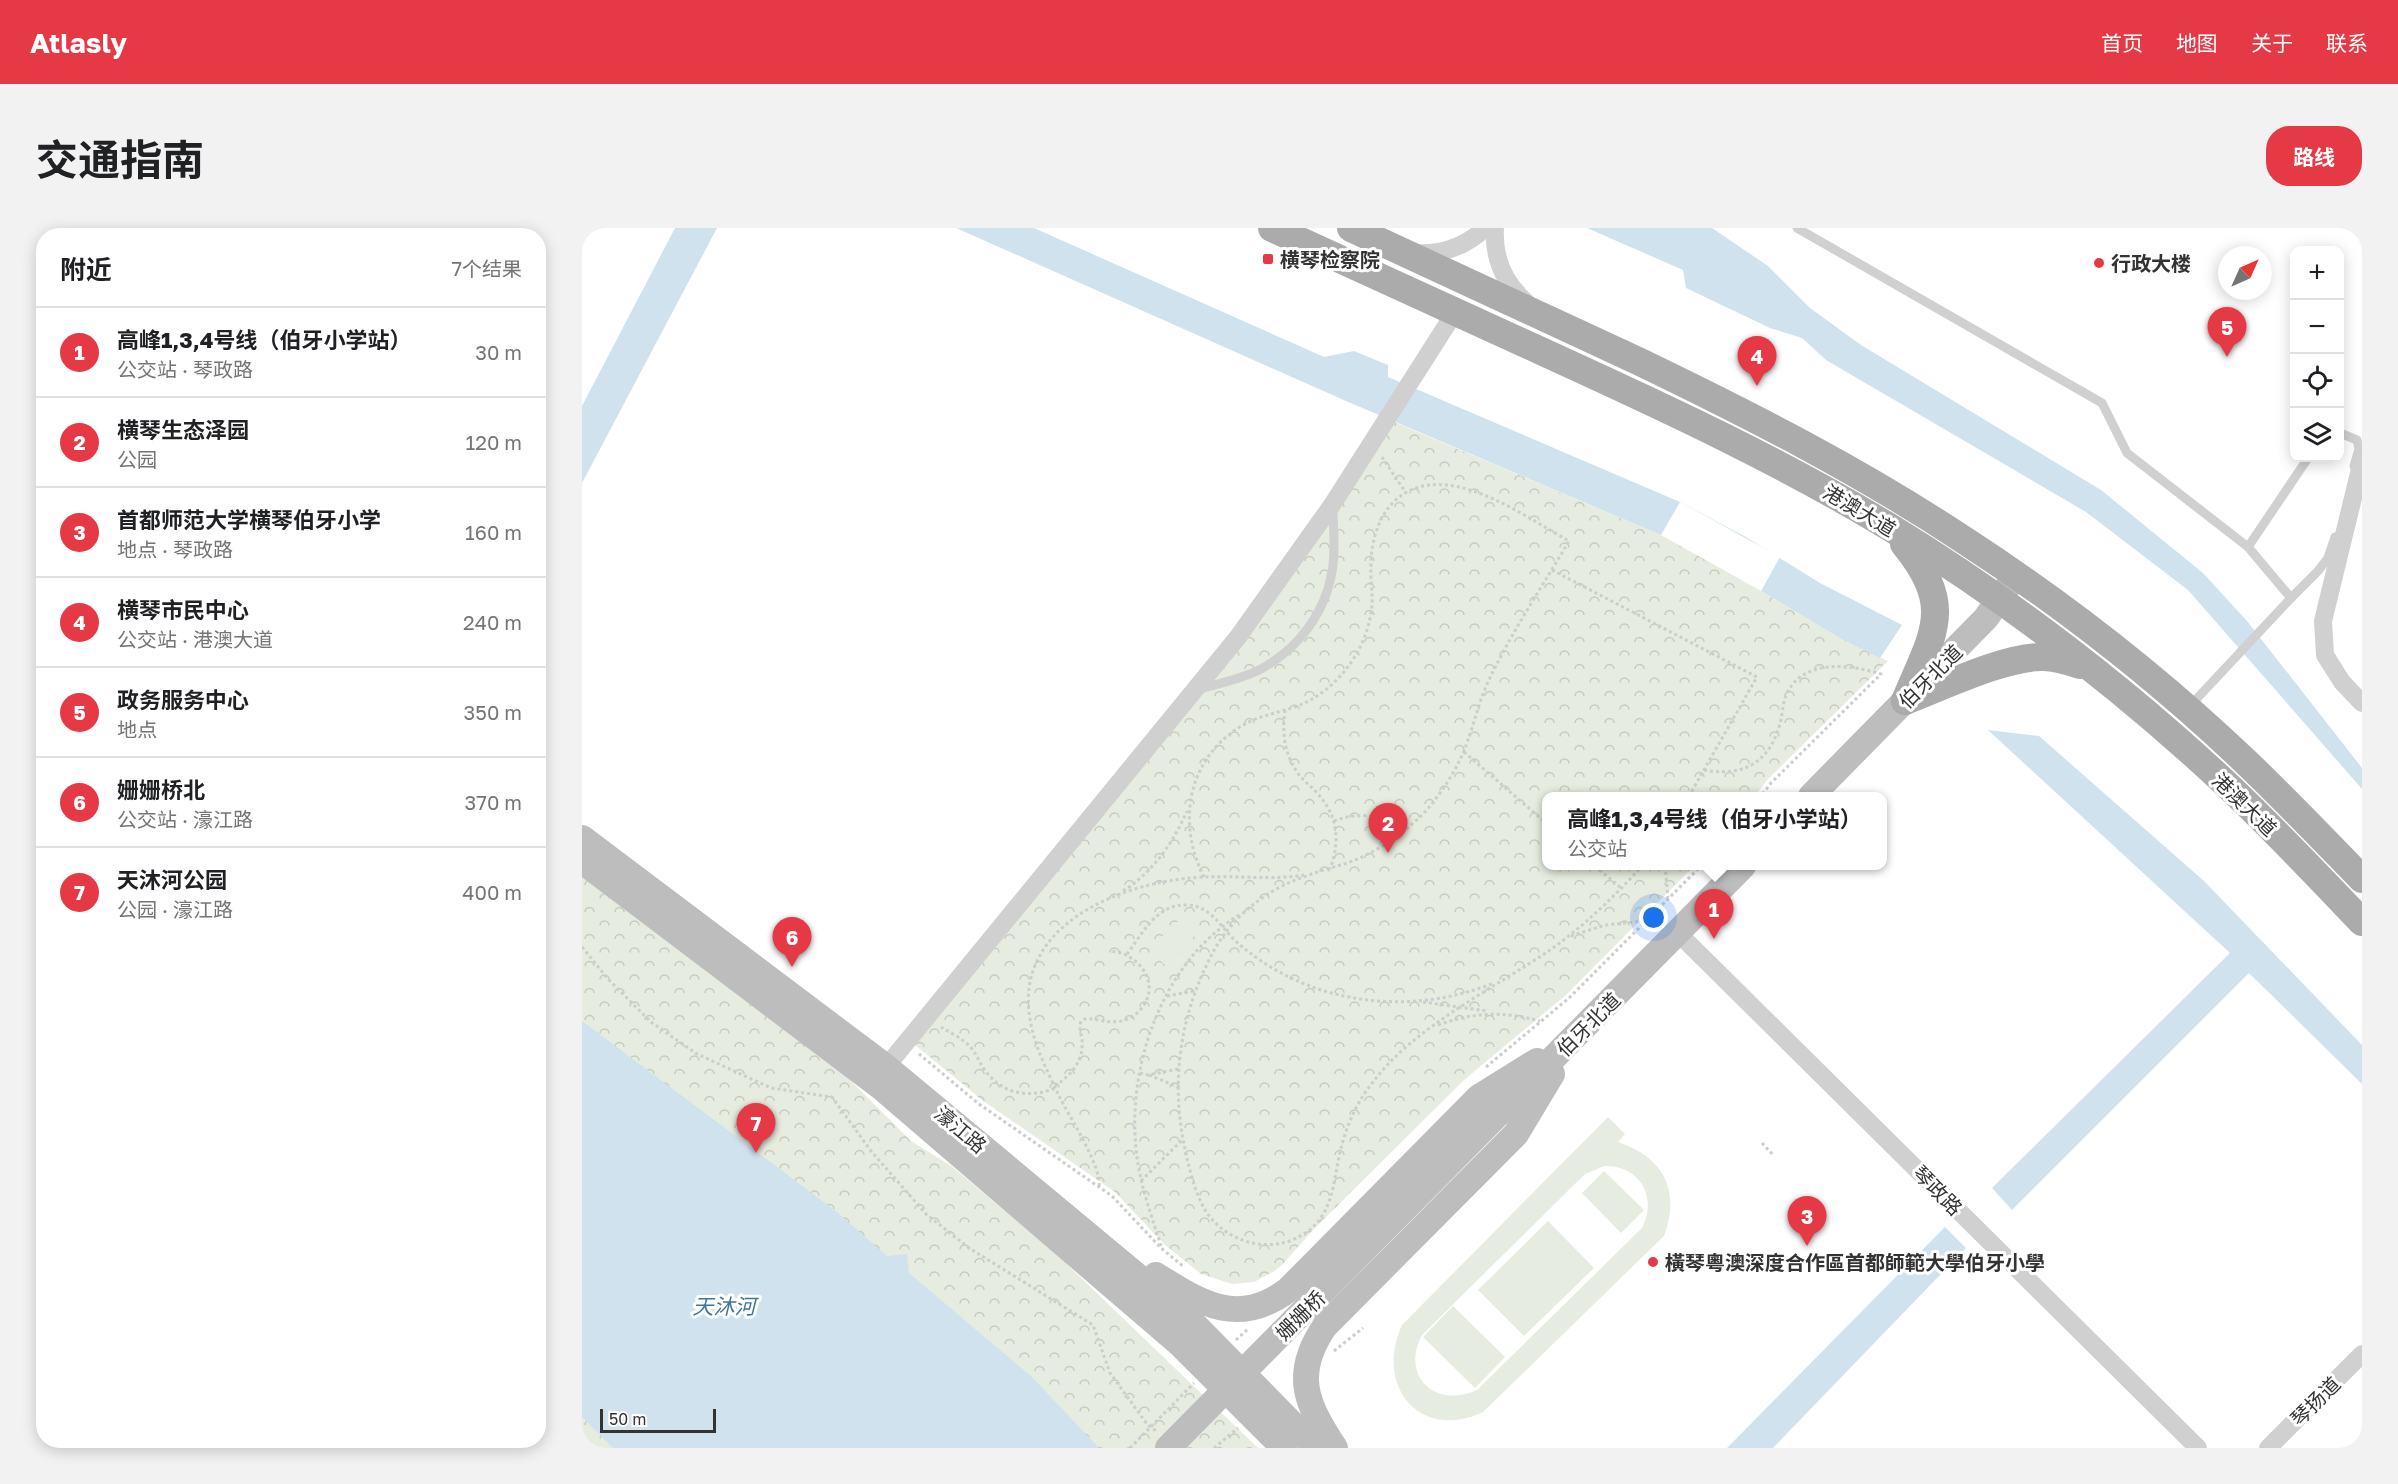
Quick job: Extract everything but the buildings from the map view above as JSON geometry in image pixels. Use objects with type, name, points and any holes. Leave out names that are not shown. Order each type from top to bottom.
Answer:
[{"type":"main road","name":"港澳大道","points":[[1272,228],[1731,439],[1805,478],[1893,530],[1999,600],[2103,678],[2224,782],[2362,922]]},
{"type":"main road","name":"港澳大道","points":[[1351,228],[1537,313],[1800,442],[1911,505],[2016,575],[2087,627],[2187,709],[2294,808],[2362,879]]},
{"type":"main road","points":[[1893,530],[1928,576],[1935,599],[1935,623],[1932,635],[1905,701]]},
{"type":"main road","name":"伯牙北道","points":[[1815,792],[1986,618],[2016,575]]},
{"type":"main road","points":[[1905,701],[2022,658],[2044,657],[2065,660],[2085,667],[2103,678]]},
{"type":"main road","name":"濠江路","points":[[582,838],[886,1067],[1189,1319],[1316,1448]]},
{"type":"main road","name":"濠江路","points":[[582,861],[882,1088],[1181,1345],[1284,1448]]},
{"type":"main road","name":"伯牙北道","points":[[1432,1181],[1739,870]]},
{"type":"main road","points":[[1068,1219],[1206,1304],[1236,1309],[1267,1303],[1288,1290],[1479,1097],[1573,1038]]},
{"type":"main road","points":[[1335,1448],[1314,1415],[1307,1391],[1308,1360],[1318,1336],[1325,1326],[1516,1134],[1573,1038]]},
{"type":"main road","name":"姗姗桥","points":[[1165,1442],[1432,1181]]},
{"type":"street","points":[[1401,250],[1424,254],[1447,251],[1468,242],[1485,228]]},
{"type":"street","points":[[1495,228],[1496,254],[1504,276],[1518,295],[1537,313]]},
{"type":"street","points":[[886,1067],[1251,620],[1332,505],[1455,312]]},
{"type":"street","points":[[2362,461],[2323,621],[2325,655],[2342,682],[2362,703]]},
{"type":"street","name":"琴政路","points":[[1677,932],[2198,1448]]},
{"type":"street","name":"琴扬道","points":[[2268,1448],[2362,1354]]},
{"type":"lane","points":[[1797,228],[2102,403],[2127,453],[2248,547],[2291,598]]},
{"type":"lane","points":[[2187,709],[2328,558],[2359,449],[2357,440],[2344,435]]},
{"type":"lane","points":[[2248,547],[2305,462]]},
{"type":"lane","points":[[1195,690],[1261,669],[1276,660],[1302,636],[1322,606],[1332,571],[1332,505]]},
{"type":"path","points":[[1377,436],[1406,493]]},
{"type":"path","points":[[1099,1186],[1097,1169],[1055,1087],[1029,1019],[1028,1001],[1035,967],[1052,937],[1079,914],[1136,883],[1161,857],[1188,810],[1198,776],[1218,746],[1228,736],[1253,720],[1308,701],[1332,684],[1352,662],[1370,621],[1374,538],[1384,514],[1406,493],[1421,486],[1450,485],[1483,494],[1569,541],[1491,676],[1464,752],[1435,799],[1403,831],[1364,856],[1312,874],[1272,892],[1222,927],[1197,951],[1167,996],[1152,1027],[1140,1073],[1135,1112],[1135,1134],[1141,1181],[1161,1248]]},
{"type":"path","points":[[1552,570],[1757,677],[1691,792]]},
{"type":"path","points":[[1704,770],[1720,773],[1737,771],[1752,765],[1765,755],[1774,741],[1789,690],[1807,673],[1848,666],[1881,674],[1764,792]]},
{"type":"path","points":[[1285,710],[1283,731],[1292,763],[1322,799],[1334,821],[1336,846],[1329,869]]},
{"type":"path","points":[[1464,752],[1542,820]]},
{"type":"path","points":[[1188,810],[1191,844],[1204,877]]},
{"type":"path","points":[[1334,821],[1354,815],[1375,816],[1403,831]]},
{"type":"path","points":[[1600,870],[1622,888]]},
{"type":"path","points":[[1244,912],[1225,931],[1212,952],[1194,991],[1185,1020],[1178,1070],[1182,1140],[1196,1188],[1205,1210],[1216,1224],[1231,1235],[1256,1244],[1281,1244],[1296,1239],[1320,1220],[1333,1192],[1344,1137],[1360,1100],[1399,1053],[1499,981],[1526,966],[1567,937],[1622,888],[1638,870]]},
{"type":"path","points":[[1665,870],[1668,898]]},
{"type":"path","points":[[1484,1069],[1569,999],[1697,870]]},
{"type":"path","points":[[1117,894],[1167,881],[1204,877],[1262,879],[1312,874]]},
{"type":"path","points":[[1127,954],[1153,919],[1169,907],[1179,905],[1199,907],[1208,912],[1225,931],[1267,964],[1314,987],[1355,999],[1397,1003],[1418,1002],[1459,995],[1499,981]]},
{"type":"path","points":[[1567,937],[1605,925],[1645,921]]},
{"type":"path","points":[[582,947],[608,979],[651,1022],[697,1054],[771,1088],[832,1097],[871,1151],[926,1214],[969,1248],[1093,1325],[1110,1374],[1147,1424],[1165,1442]]},
{"type":"path","points":[[926,1018],[966,1043],[985,1071],[1000,1085],[1028,1094],[1045,1092],[1070,1074],[1080,1059],[1082,1021],[1086,1018],[1093,1018],[1119,1023],[1128,1020],[1142,1008],[1148,992],[1146,974],[1141,966],[1127,954],[1110,951]]},
{"type":"path","points":[[1167,996],[1194,991]]},
{"type":"path","points":[[1418,1002],[1502,1013],[1541,1021]]},
{"type":"path","points":[[1434,1027],[1471,1015],[1502,1013]]},
{"type":"path","points":[[906,1043],[979,1104],[1112,1196],[1161,1248],[1189,1271]]},
{"type":"path","points":[[1148,1075],[1178,1070]]},
{"type":"path","points":[[1140,1073],[1178,1087]]},
{"type":"path","points":[[1141,1181],[1182,1140]]},
{"type":"path","points":[[1762,1143],[1774,1156]]},
{"type":"path","points":[[1320,1220],[1325,1225]]},
{"type":"green space","points":[[1394,422],[1661,535],[1726,570],[1843,640],[1888,661],[1767,780],[1758,792],[1542,792],[1542,870],[1690,870],[1566,995],[1464,1080],[1313,1230],[1282,1265],[1254,1282],[1232,1284],[1201,1274],[1164,1244],[1115,1192],[982,1100],[914,1044]]},
{"type":"green space","points":[[582,877],[849,1079],[911,1141],[950,1165],[1053,1251],[1258,1448],[582,1448]]},
{"type":"green space","points":[[1180,919],[1196,934],[1166,966],[1149,950]]},
{"type":"green space","points":[[1608,1117],[1625,1134],[1618,1142],[1634,1148],[1647,1157],[1664,1177],[1669,1190],[1670,1204],[1664,1236],[1483,1412],[1460,1419],[1440,1420],[1422,1414],[1408,1403],[1399,1387],[1394,1369],[1395,1347],[1402,1325]],"holes":[[[1604,1166],[1617,1167],[1636,1177],[1643,1185],[1648,1205],[1642,1228],[1477,1390],[1462,1395],[1448,1395],[1436,1392],[1426,1385],[1419,1376],[1416,1364],[1416,1350],[1422,1335],[1585,1174]]]},
{"type":"green space","points":[[1604,1171],[1644,1210],[1621,1233],[1582,1193]]},
{"type":"green space","points":[[1548,1221],[1594,1268],[1524,1336],[1478,1290]]},
{"type":"green space","points":[[1453,1306],[1505,1357],[1475,1388],[1423,1337]]},
{"type":"water","points":[[675,228],[717,228],[582,483],[582,406]]},
{"type":"water","points":[[956,228],[1034,228],[1324,357],[1354,351],[1388,365],[1388,377],[1680,502],[1746,537],[1820,583],[1902,625],[1880,658],[1843,640],[1726,570],[1661,535],[1346,401]]},
{"type":"water","points":[[1587,228],[1712,228],[1768,266],[1810,308],[1861,345],[2101,490],[2203,573],[2247,621],[2362,768],[2362,789],[2188,590],[2086,512],[1826,360],[1802,338],[1770,328],[1686,288],[1683,270]]},
{"type":"water","points":[[1988,730],[2039,736],[2204,881],[2362,1045],[2362,1084],[2249,973],[2012,1210],[1992,1188],[2230,953]]},
{"type":"water","name":"天沐河","points":[[582,1021],[837,1212],[887,1256],[907,1254],[909,1273],[1032,1377],[1099,1448],[613,1448],[582,1417]]},
{"type":"water","points":[[1945,1227],[1966,1248],[1773,1448],[1727,1448]]},
{"type":"pier","points":[[1680,502],[1780,557],[1761,591],[1661,535]]},
{"type":"place","name":"横琴检察院","points":[[1268,259]]},
{"type":"place","name":"行政大楼","points":[[2099,263]]},
{"type":"place","name":"政务服务中心","points":[[2227,357]]},
{"type":"place","name":"横琴市民中心","points":[[1757,386]]},
{"type":"place","name":"横琴生态泽园","points":[[1388,853]]},
{"type":"place","name":"高峰1,3,4号线（伯牙小学站）","points":[[1714,939]]},
{"type":"place","name":"姗姗桥北","points":[[792,967]]},
{"type":"place","name":"天沐河公园","points":[[756,1153]]},
{"type":"place","name":"首都师范大学横琴伯牙小学","points":[[1807,1246]]},
{"type":"place","name":"橫琴粵澳深度合作區首都師範大學伯牙小學","points":[[1653,1262]]}]
